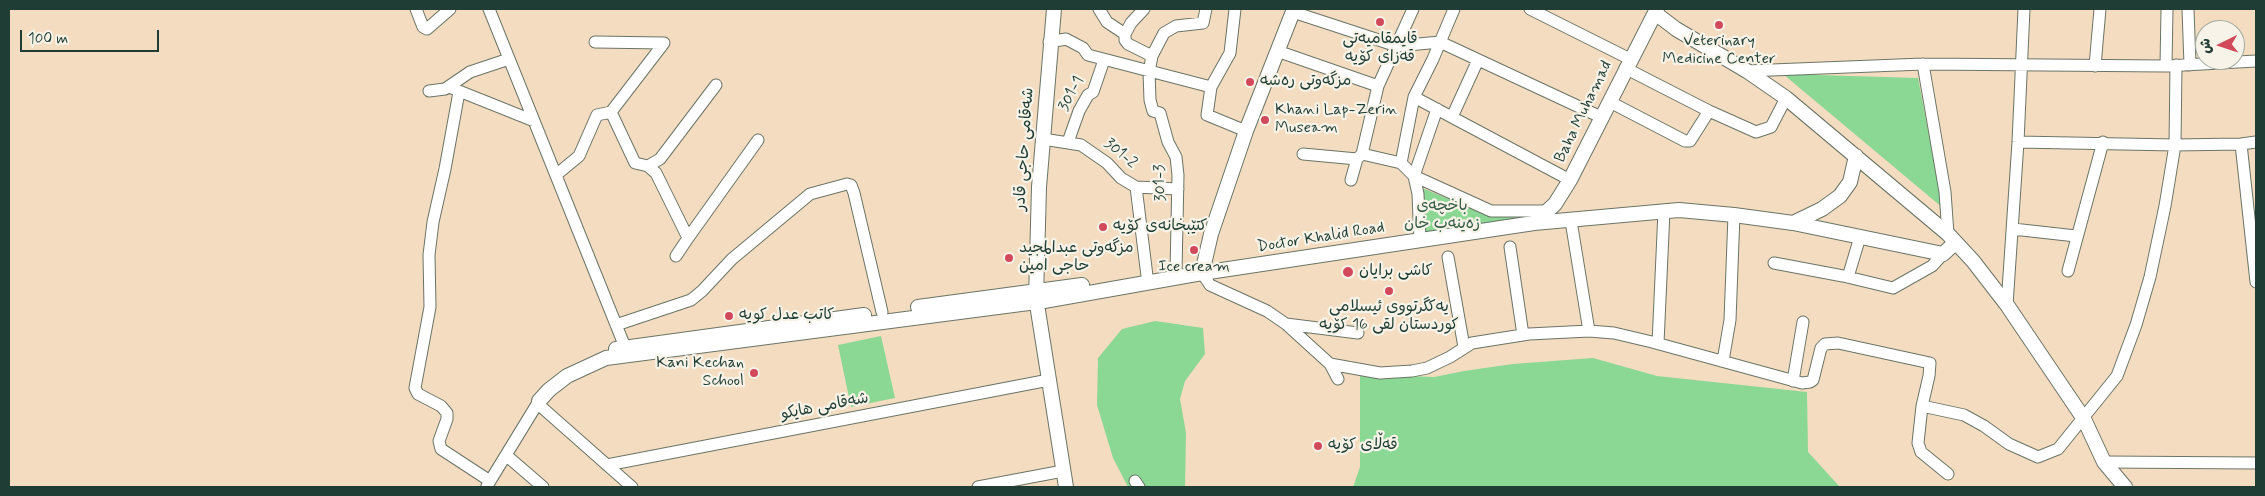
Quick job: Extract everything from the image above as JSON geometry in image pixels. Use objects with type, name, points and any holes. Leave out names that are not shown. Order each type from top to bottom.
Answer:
[{"type":"main road","name":"شەقامی حاجی قادر","points":[[1039,298],[1039,187],[1049,42],[1054,9]]},
{"type":"main road","points":[[1203,270],[1211,234],[1246,131],[1293,10]]},
{"type":"main road","name":"Baha Muhamad","points":[[1534,223],[1549,211],[1570,180],[1603,118],[1652,10]]},
{"type":"main road","points":[[1652,10],[1676,30],[1748,71],[1786,98],[1952,239],[2007,305],[2084,420],[2104,462],[2125,487]]},
{"type":"main road","points":[[1793,223],[1822,209],[1840,196],[1850,182],[1856,156]]},
{"type":"main road","name":"Doctor Khalid Road","points":[[1203,270],[1420,241],[1534,223],[1571,221],[1664,210],[1734,214],[1793,223],[1943,254]]},
{"type":"main road","points":[[1943,254],[1952,239]]},
{"type":"main road","points":[[538,403],[549,390],[576,370],[592,363],[623,344],[882,312],[1039,298],[1147,276],[1203,270]]},
{"type":"main road","points":[[623,344],[897,319],[1039,298],[1203,270]]},
{"type":"main road","points":[[1039,298],[1049,380],[1066,487]]},
{"type":"main road","points":[[1039,298],[1074,487]]},
{"type":"street","points":[[416,9],[423,27],[427,29],[450,9]]},
{"type":"street","points":[[489,9],[623,344],[691,300],[732,259],[810,194],[847,184],[851,185],[854,193],[882,312]]},
{"type":"street","points":[[1099,9],[1107,22],[1125,34],[1128,44],[1152,56]]},
{"type":"street","points":[[1125,34],[1130,23],[1144,9]]},
{"type":"street","points":[[1149,72],[1152,56],[1164,33],[1176,26],[1203,23],[1206,9]]},
{"type":"street","points":[[1235,9],[1230,53],[1211,87],[1207,116],[1246,131]]},
{"type":"street","points":[[1351,180],[1378,86],[1413,9]]},
{"type":"street","points":[[1401,163],[1414,97],[1454,9]]},
{"type":"street","points":[[1530,9],[1709,112],[1746,129],[1756,132],[1764,131],[1771,127],[1786,98]]},
{"type":"street","points":[[2007,305],[2018,142],[2024,9]]},
{"type":"street","points":[[2096,66],[2100,9]]},
{"type":"street","points":[[1922,406],[1964,415],[1984,426],[2009,444],[2038,456],[2058,449],[2084,420],[2117,376],[2133,334],[2150,277],[2165,206],[2175,145],[2167,9]]},
{"type":"street","points":[[2188,9],[2190,65]]},
{"type":"street","points":[[1293,10],[1397,46],[1440,42],[1603,118]]},
{"type":"street","points":[[1049,42],[1066,39],[1083,48],[1088,55],[1211,87]]},
{"type":"street","points":[[556,175],[579,156],[597,115],[611,112],[664,43],[595,42]]},
{"type":"street","points":[[1277,51],[1378,86]]},
{"type":"street","points":[[509,59],[470,72],[454,89],[445,169],[433,222],[429,256],[430,307],[415,388],[418,394],[441,406],[447,413],[447,419],[439,441],[442,449],[488,484],[538,403],[632,487]]},
{"type":"street","name":"301-1","points":[[1068,142],[1080,111],[1088,95],[1093,92],[1104,60]]},
{"type":"street","points":[[1452,117],[1478,60]]},
{"type":"street","points":[[1748,71],[1923,64],[2171,66],[2256,60]]},
{"type":"street","points":[[1923,64],[1952,239]]},
{"type":"street","name":"301-3","points":[[1149,72],[1150,100],[1153,111],[1160,113],[1168,142],[1176,157],[1178,190],[1176,272]]},
{"type":"street","points":[[648,166],[660,159],[716,85]]},
{"type":"street","points":[[429,91],[454,89],[534,121]]},
{"type":"street","points":[[1414,97],[1570,180]]},
{"type":"street","points":[[1610,102],[1685,141],[1690,141],[1709,112]]},
{"type":"street","points":[[1420,241],[1418,194],[1414,176],[1437,109]]},
{"type":"street","points":[[611,112],[635,163],[648,166],[656,173],[688,238]]},
{"type":"street","name":"301-2","points":[[1043,139],[1081,145],[1099,156],[1121,178],[1136,187],[1178,190]]},
{"type":"street","points":[[676,256],[758,140]]},
{"type":"street","points":[[2018,142],[2103,142],[2175,145],[2256,142]]},
{"type":"street","points":[[2068,271],[2103,142]]},
{"type":"street","points":[[2240,144],[2256,282]]},
{"type":"street","points":[[1303,154],[1359,157],[1401,163],[1414,176],[1491,210],[1549,211]]},
{"type":"street","points":[[1136,187],[1147,276]]},
{"type":"street","points":[[1658,343],[1664,210]]},
{"type":"street","points":[[1722,361],[1730,320],[1734,214]]},
{"type":"street","points":[[1571,221],[1589,331]]},
{"type":"street","points":[[2012,229],[2076,236]]},
{"type":"street","points":[[1848,277],[1860,237]]},
{"type":"street","points":[[1510,247],[1523,336]]},
{"type":"street","points":[[1774,263],[1848,277],[1893,288],[1932,266],[1943,254]]},
{"type":"street","points":[[1448,257],[1464,347]]},
{"type":"street","points":[[1203,270],[1210,285],[1267,311],[1286,324],[1330,364],[1338,379]]},
{"type":"street","points":[[1793,381],[1803,322]]},
{"type":"street","points":[[1286,324],[1358,333]]},
{"type":"street","points":[[1330,364],[1380,373],[1412,370],[1427,368],[1450,357],[1472,343],[1523,336],[1589,331],[1614,332],[1793,381],[1810,382],[1813,380],[1821,348],[1824,344],[1838,343],[1930,364],[1922,406],[1918,444],[1921,452],[1948,474]]},
{"type":"street","name":"شه‌قامی هایكو","points":[[607,465],[1049,380]]},
{"type":"street","points":[[507,456],[543,487]]},
{"type":"street","points":[[2104,462],[2256,463]]},
{"type":"street","points":[[978,487],[1063,471]]},
{"type":"green space","points":[[1783,74],[1918,78],[1943,208]]},
{"type":"green space","name":"باخچه‌ی زه‌ینه‌ب خان","points":[[1422,188],[1490,216],[1531,216],[1514,224],[1425,236]]},
{"type":"green space","points":[[1155,321],[1203,328],[1205,354],[1185,381],[1180,399],[1186,433],[1185,487],[1128,487],[1113,458],[1097,405],[1098,358],[1122,329]]},
{"type":"green space","points":[[881,336],[895,398],[851,407],[838,345]]},
{"type":"green space","points":[[1593,358],[1657,376],[1807,392],[1808,452],[1840,487],[1353,487],[1360,467],[1360,374],[1434,377],[1513,364]]},
{"type":"place","name":"قایمقامیه‌تی قه‌زای كۆیه‌","points":[[1380,22]]},
{"type":"place","name":"Veterinary Medicine Center","points":[[1719,25]]},
{"type":"place","name":"مزگەوتی رەشە","points":[[1250,82]]},
{"type":"place","name":"Khani Lap-Zerin Museam","points":[[1265,120]]},
{"type":"place","name":"كتێبخانه‌ی كۆیه‌","points":[[1103,227]]},
{"type":"place","name":"Ice cream","points":[[1194,250]]},
{"type":"place","name":"مزگه‌وتی عبدالمجید حاجی امین","points":[[1009,258]]},
{"type":"place","name":"كاشی برایان","points":[[1348,272]]},
{"type":"place","name":"يه‌كگرتووی ئیسلامی كوردستان لقی 16 كۆیه‌","points":[[1389,291]]},
{"type":"place","name":"كاتب عدل كويه","points":[[729,316]]},
{"type":"place","name":"Kani Kechan School","points":[[754,373]]},
{"type":"place","name":"قەڵای کۆیە","points":[[1318,446]]}]
